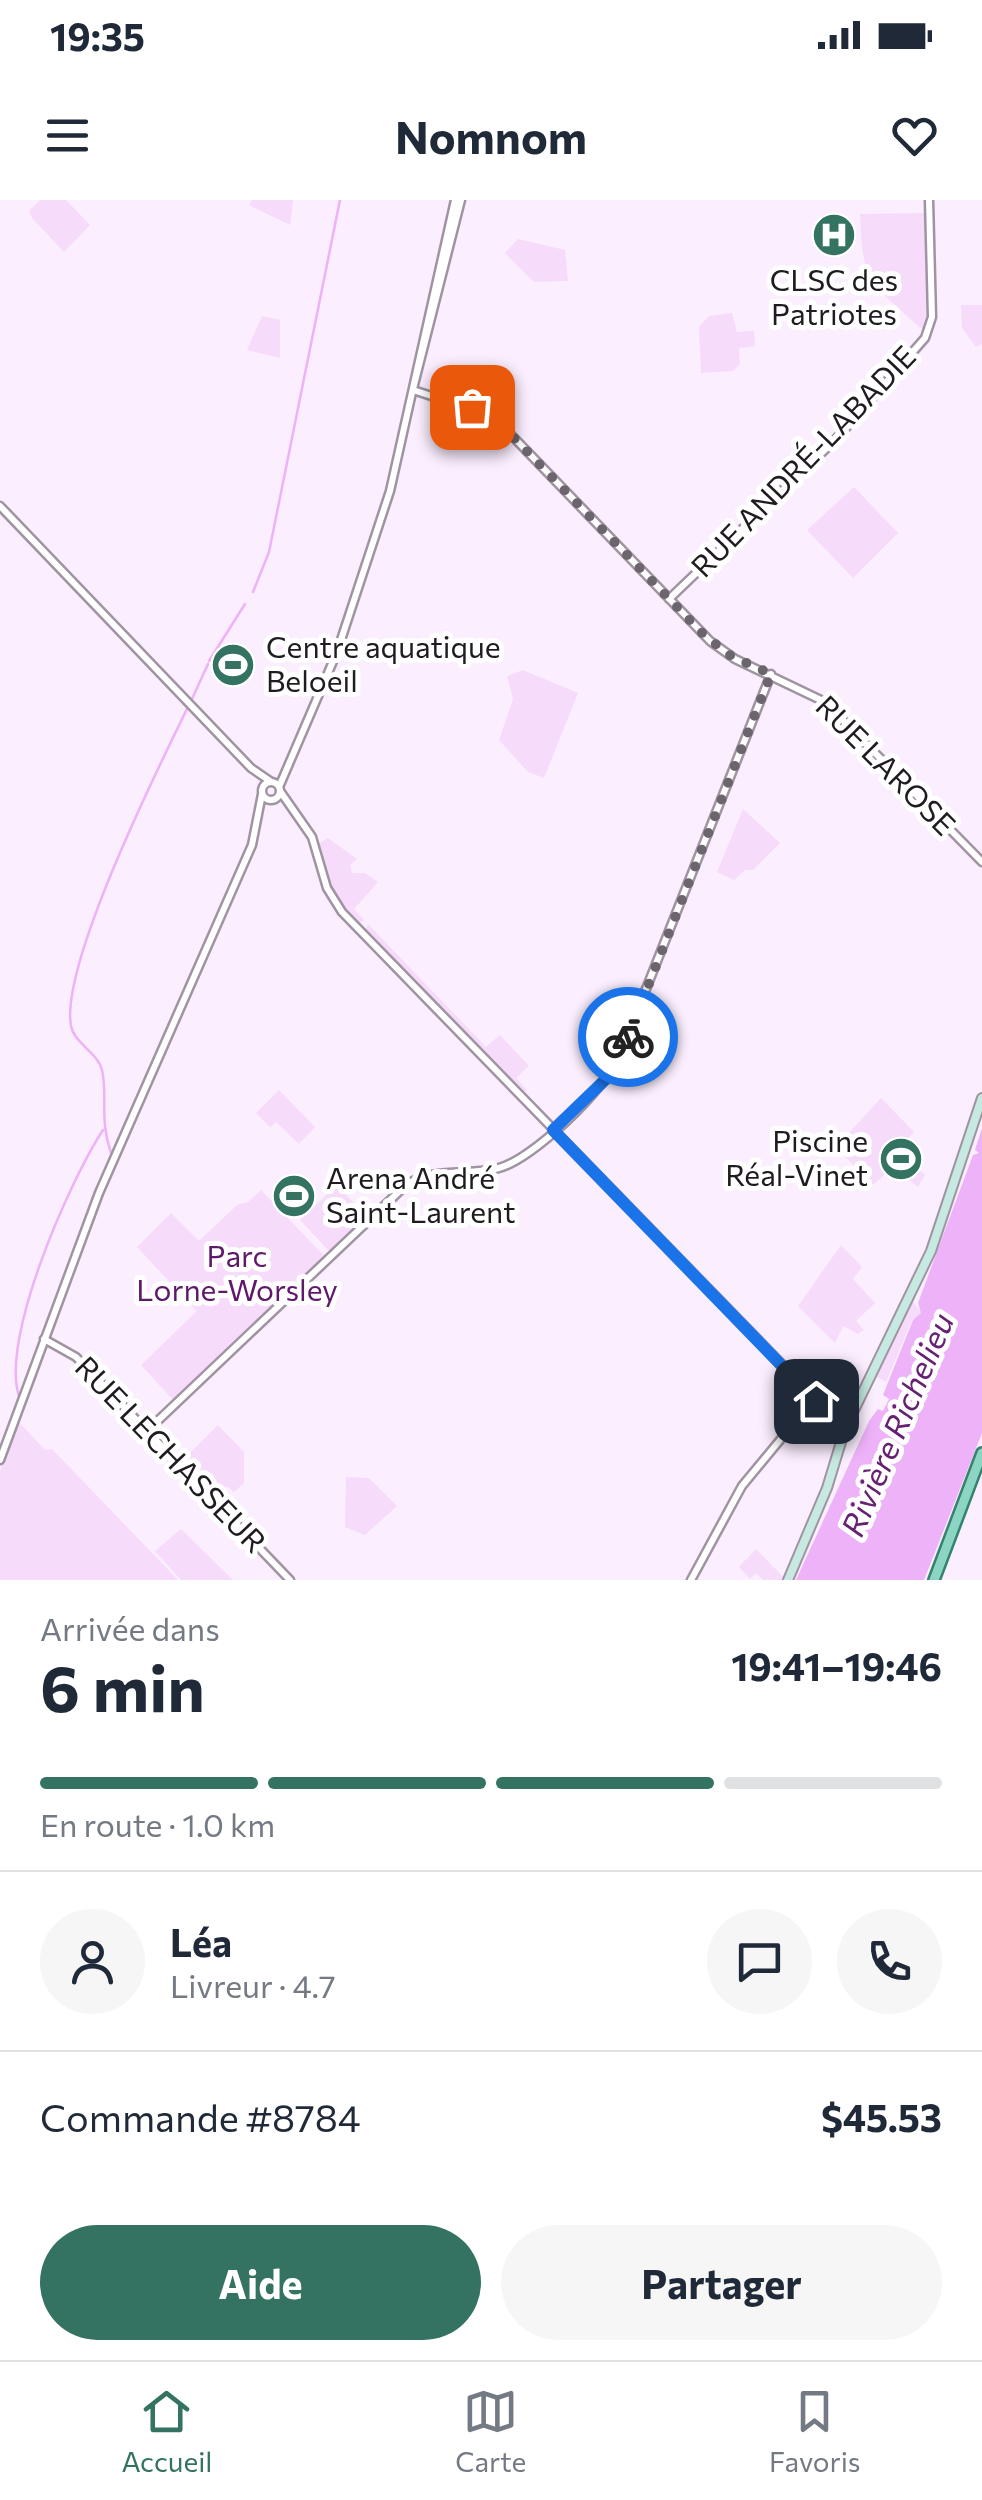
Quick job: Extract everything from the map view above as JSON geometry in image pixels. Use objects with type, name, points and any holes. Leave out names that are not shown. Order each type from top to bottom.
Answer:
[{"type":"main road","points":[[788,1580],[827,1489],[844,1429],[931,1251],[982,1098]]},
{"type":"main road","points":[[934,1580],[982,1453]]},
{"type":"street","points":[[260,816],[280,789],[340,644],[390,491],[458,200]]},
{"type":"street","name":"RUE ANDRÉ-LABADIE","points":[[669,599],[839,436],[927,336],[932,316],[929,200]]},
{"type":"street","name":"RUE LAROSE","points":[[413,390],[493,416],[719,648],[807,690],[833,709],[982,862]]},
{"type":"street","points":[[0,506],[250,768],[280,789],[312,837],[327,888],[342,912],[844,1429]]},
{"type":"street","points":[[147,1431],[409,1183],[430,1174],[505,1166],[553,1130],[605,1080],[618,1061],[771,674]]},
{"type":"street","points":[[0,1460],[106,1178],[251,849],[262,792],[286,767]]},
{"type":"street","points":[[250,768],[262,792],[292,811]]},
{"type":"street","name":"RUE LECHASSEUR","points":[[44,1340],[72,1353],[290,1580]]},
{"type":"street","points":[[691,1580],[742,1486],[814,1399]]},
{"type":"green space","points":[[40,200],[66,200],[90,225],[64,252],[32,218],[29,211]]},
{"type":"green space","points":[[252,200],[293,200],[290,225],[249,205]]},
{"type":"green space","points":[[926,213],[929,320],[923,336],[912,348],[924,331],[927,315],[923,330],[873,282],[864,256],[860,214]]},
{"type":"green space","points":[[518,239],[565,250],[568,281],[534,282],[505,253]]},
{"type":"green space","points":[[961,305],[982,305],[982,344],[976,347],[962,328]]},
{"type":"green space","points":[[732,313],[737,332],[754,331],[755,346],[739,348],[740,364],[733,371],[701,373],[699,327],[709,316]]},
{"type":"green space","points":[[262,316],[280,320],[280,358],[247,350]]},
{"type":"green space","points":[[854,487],[898,533],[853,578],[807,530]]},
{"type":"green space","points":[[523,670],[578,693],[544,778],[528,772],[499,740],[513,699],[507,676]]},
{"type":"green space","points":[[743,809],[780,843],[753,870],[745,870],[734,880],[717,872]]},
{"type":"green space","points":[[328,838],[357,859],[350,865],[352,873],[365,873],[378,882],[354,909],[364,920],[359,924],[331,890],[318,844]]},
{"type":"green space","points":[[368,924],[486,1047],[500,1035],[529,1066],[516,1078],[527,1090],[521,1093],[365,932]]},
{"type":"green space","points":[[279,1090],[315,1127],[299,1144],[276,1122],[270,1127],[256,1113]]},
{"type":"green space","points":[[881,1098],[914,1132],[898,1149],[925,1175],[918,1187],[893,1167],[873,1185],[836,1147]]},
{"type":"green space","points":[[337,1185],[367,1217],[331,1253],[300,1220]]},
{"type":"green space","name":"Parc Lorne-Worsley","points":[[261,1190],[326,1258],[174,1401],[141,1365],[197,1311],[137,1247],[171,1213],[199,1241],[237,1205],[248,1202]]},
{"type":"green space","points":[[841,1245],[862,1267],[853,1279],[875,1303],[856,1321],[864,1330],[858,1334],[843,1326],[835,1343],[798,1306]]},
{"type":"green space","points":[[912,1300],[922,1313],[912,1320],[886,1382],[875,1376]]},
{"type":"green space","points":[[18,1421],[45,1450],[52,1449],[178,1580],[0,1580],[0,1471]]},
{"type":"green space","points":[[218,1425],[244,1452],[244,1483],[234,1492],[227,1486],[215,1498],[181,1462]]},
{"type":"green space","points":[[346,1477],[369,1478],[397,1506],[365,1535],[345,1527]]},
{"type":"green space","points":[[181,1529],[233,1580],[181,1580],[155,1551]]},
{"type":"green space","points":[[756,1549],[784,1580],[763,1580],[756,1573],[750,1579],[739,1567]]},
{"type":"water","name":"Rivière Richelieu","points":[[982,1128],[982,1433],[924,1580],[796,1580],[869,1421],[878,1409],[883,1411],[889,1399],[883,1395],[913,1320],[921,1313],[918,1303],[973,1155],[979,1153],[975,1150]]},
{"type":"waterway","points":[[253,592],[269,552],[340,200]]},
{"type":"waterway","points":[[209,661],[245,604]]},
{"type":"waterway","points":[[192,699],[208,664]]},
{"type":"waterway","points":[[111,1153],[105,1129],[102,1070],[73,1032],[72,998],[95,915],[187,709]]},
{"type":"waterway","points":[[19,1396],[16,1370],[28,1300],[56,1222],[103,1130]]},
{"type":"way so far","points":[[472,407],[493,416],[715,645],[735,659],[771,674],[628,1037]]},
{"type":"place","name":"CLSC des Patriotes","points":[[834,235]]},
{"type":"place","name":"Centre aquatique Beloeil","points":[[233,665]]},
{"type":"place","name":"Piscine Réal-Vinet","points":[[901,1159]]},
{"type":"place","name":"Arena André Saint-Laurent","points":[[294,1196]]},
{"type":"route","points":[[628,1037],[608,1077],[553,1130],[816,1401]]}]
